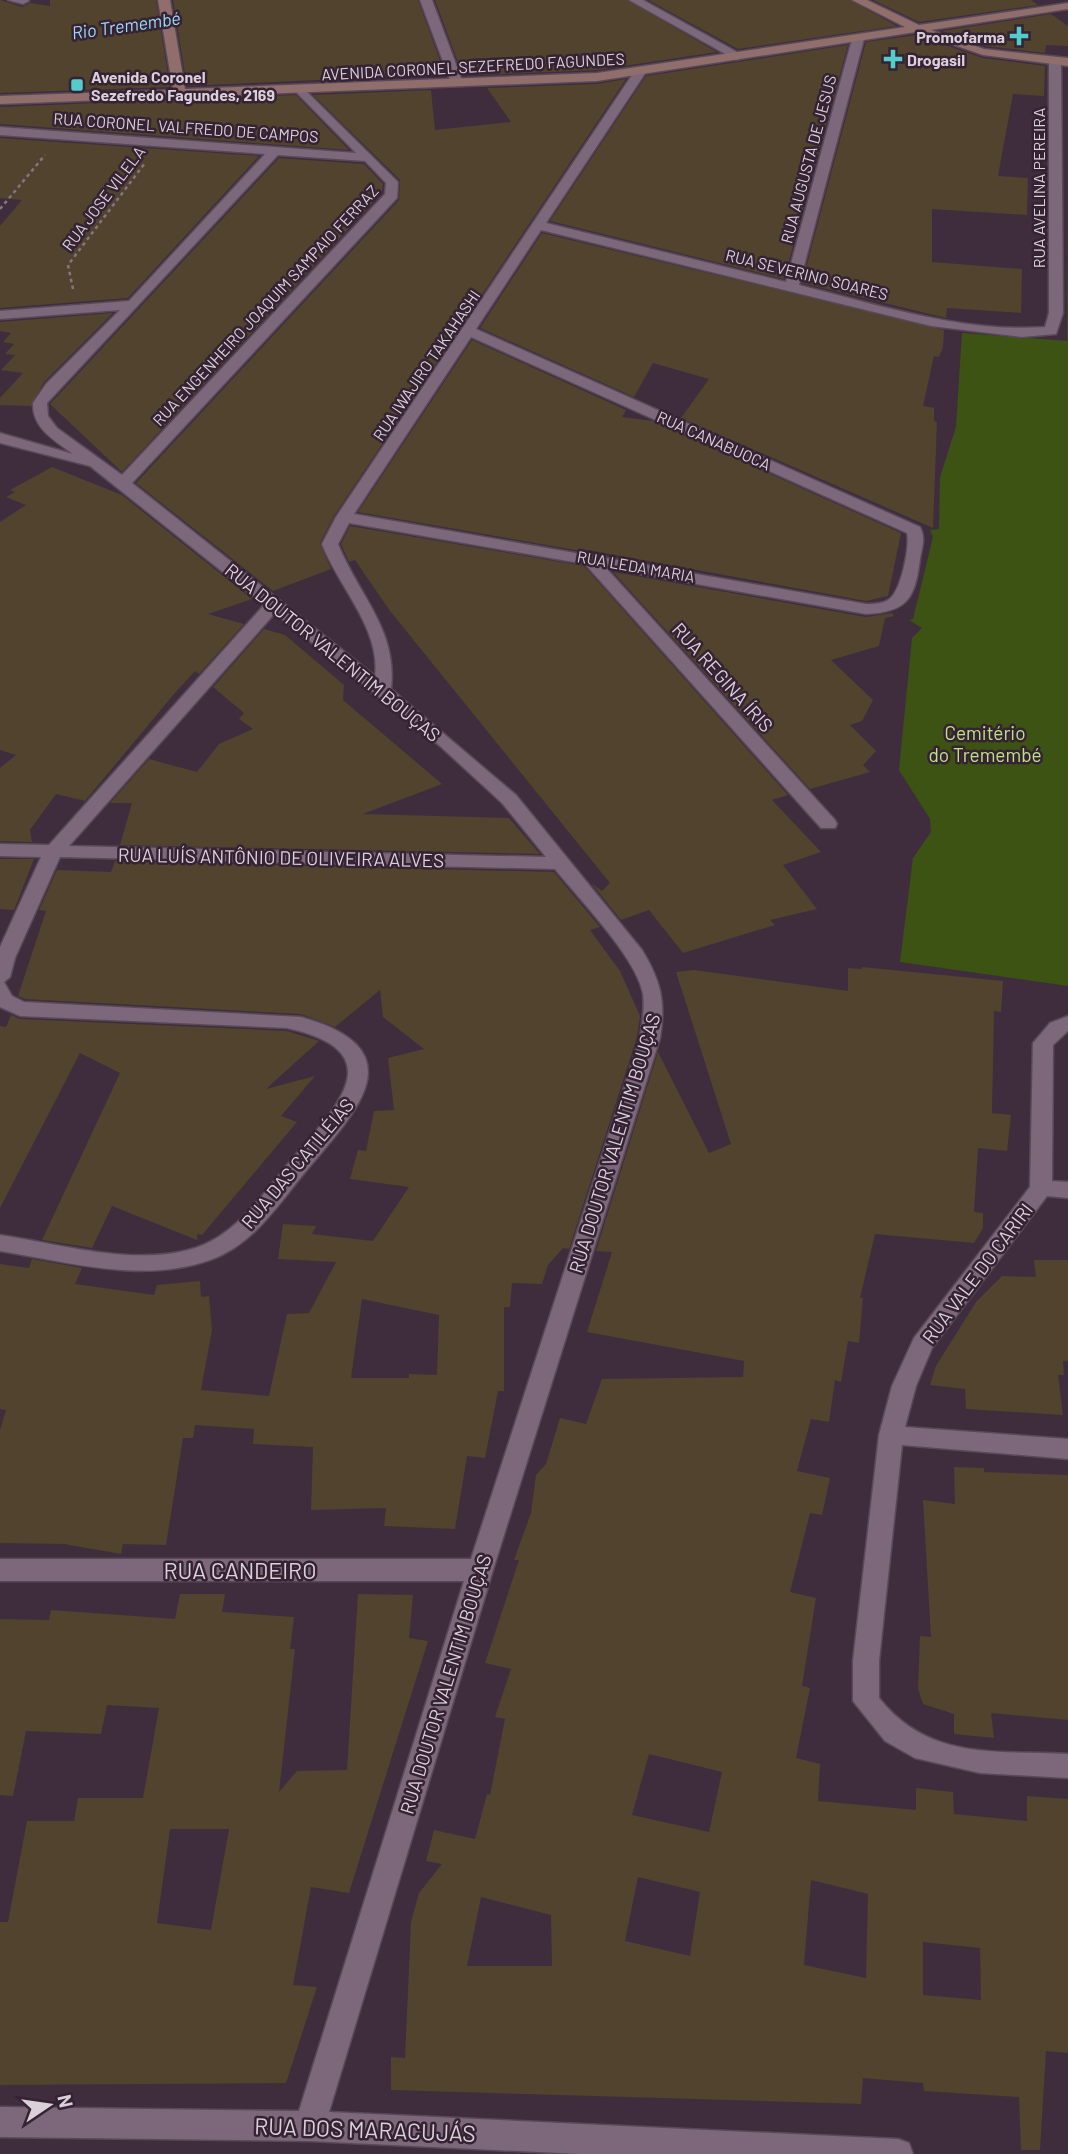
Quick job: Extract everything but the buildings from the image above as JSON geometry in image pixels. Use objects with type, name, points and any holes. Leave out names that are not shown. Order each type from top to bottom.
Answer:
[{"type":"main road","points":[[858,0],[916,29],[981,54],[1062,62]]},
{"type":"main road","points":[[165,4],[180,93]]},
{"type":"main road","name":"AVENIDA CORONEL SEZEFREDO FAGUNDES","points":[[0,100],[301,90],[640,72],[1068,6]]},
{"type":"street","points":[[426,0],[457,83]]},
{"type":"street","points":[[635,0],[740,57]]},
{"type":"street","name":"RUA AUGUSTA DE JESUS","points":[[792,287],[858,39]]},
{"type":"street","name":"RUA AVELINA PEREIRA","points":[[1056,313],[1062,62]]},
{"type":"street","name":"RUA IWAJIRO TAKAHASHI","points":[[382,690],[386,673],[383,646],[336,564],[330,544],[344,517],[640,72]]},
{"type":"street","name":"RUA ENGENHEIRO JOAQUIM SAMPAIO FERRAZ","points":[[123,482],[393,195],[391,182],[301,90]]},
{"type":"street","name":"RUA CORONEL VALFREDO DE CAMPOS","points":[[0,131],[369,159]]},
{"type":"street","name":"RUA DOUTOR VALENTIM BOUÇAS","points":[[275,152],[133,305],[51,387],[40,403],[40,417],[52,431],[123,482],[273,605],[446,741],[509,799],[635,955],[652,981],[657,1004],[650,1038],[480,1570],[310,2126]]},
{"type":"street","name":"RUA SEVERINO SOARES","points":[[540,226],[912,318],[1001,332],[1041,334],[1051,331],[1056,313]]},
{"type":"street","points":[[0,315],[133,305]]},
{"type":"street","name":"RUA CANABUOCA","points":[[470,331],[914,530],[916,539],[908,577]]},
{"type":"street","points":[[0,438],[95,464]]},
{"type":"street","name":"RUA LEDA MARIA","points":[[344,517],[587,557],[866,609],[894,606],[902,600],[908,577]]},
{"type":"street","name":"RUA REGINA ÍRIS","points":[[587,557],[828,824]]},
{"type":"street","points":[[0,977],[5,958],[53,852],[273,605]]},
{"type":"street","name":"RUA LUÍS ANTÔNIO DE OLIVEIRA ALVES","points":[[0,850],[562,863]]},
{"type":"street","name":"RUA DAS CATILÉIAS","points":[[0,988],[3,1000],[20,1009],[287,1021],[315,1026],[337,1037],[353,1054],[358,1073],[355,1095],[342,1114],[275,1194],[233,1238],[206,1254],[177,1262],[133,1262],[0,1243]]},
{"type":"street","name":"RUA VALE DO CARIRI","points":[[1068,1023],[1057,1028],[1043,1043],[1041,1188],[922,1344],[904,1386],[891,1435],[866,1661],[866,1701],[900,1738],[927,1751],[962,1758],[1068,1766]]},
{"type":"street","points":[[1041,1188],[1068,1190]]},
{"type":"street","points":[[891,1435],[1068,1449]]},
{"type":"street","name":"RUA CANDEIRO","points":[[0,1570],[480,1570]]},
{"type":"street","name":"RUA DOS MARACUJÁS","points":[[0,2122],[310,2126],[898,2154]]},
{"type":"path","points":[[0,209],[61,135]]},
{"type":"path","name":"RUA JOSE VILELA","points":[[79,308],[74,305],[68,265],[160,142]]},
{"type":"green space","name":"Cemitério do Tremembé","points":[[1068,222],[1068,986],[900,962],[913,858],[931,832],[930,819],[899,770],[912,638],[922,628],[909,620],[913,619],[933,537],[930,530],[939,529],[940,477],[956,427],[962,333],[1067,341]]},
{"type":"place","name":"Promofarma","points":[[1019,36]]},
{"type":"place","name":"Drogasil","points":[[893,59]]},
{"type":"place","name":"Avenida Coronel Sezefredo Fagundes, 2169","points":[[77,85]]},
{"type":"water label","name":"Rio Tremembé","points":[[126,25]]}]
